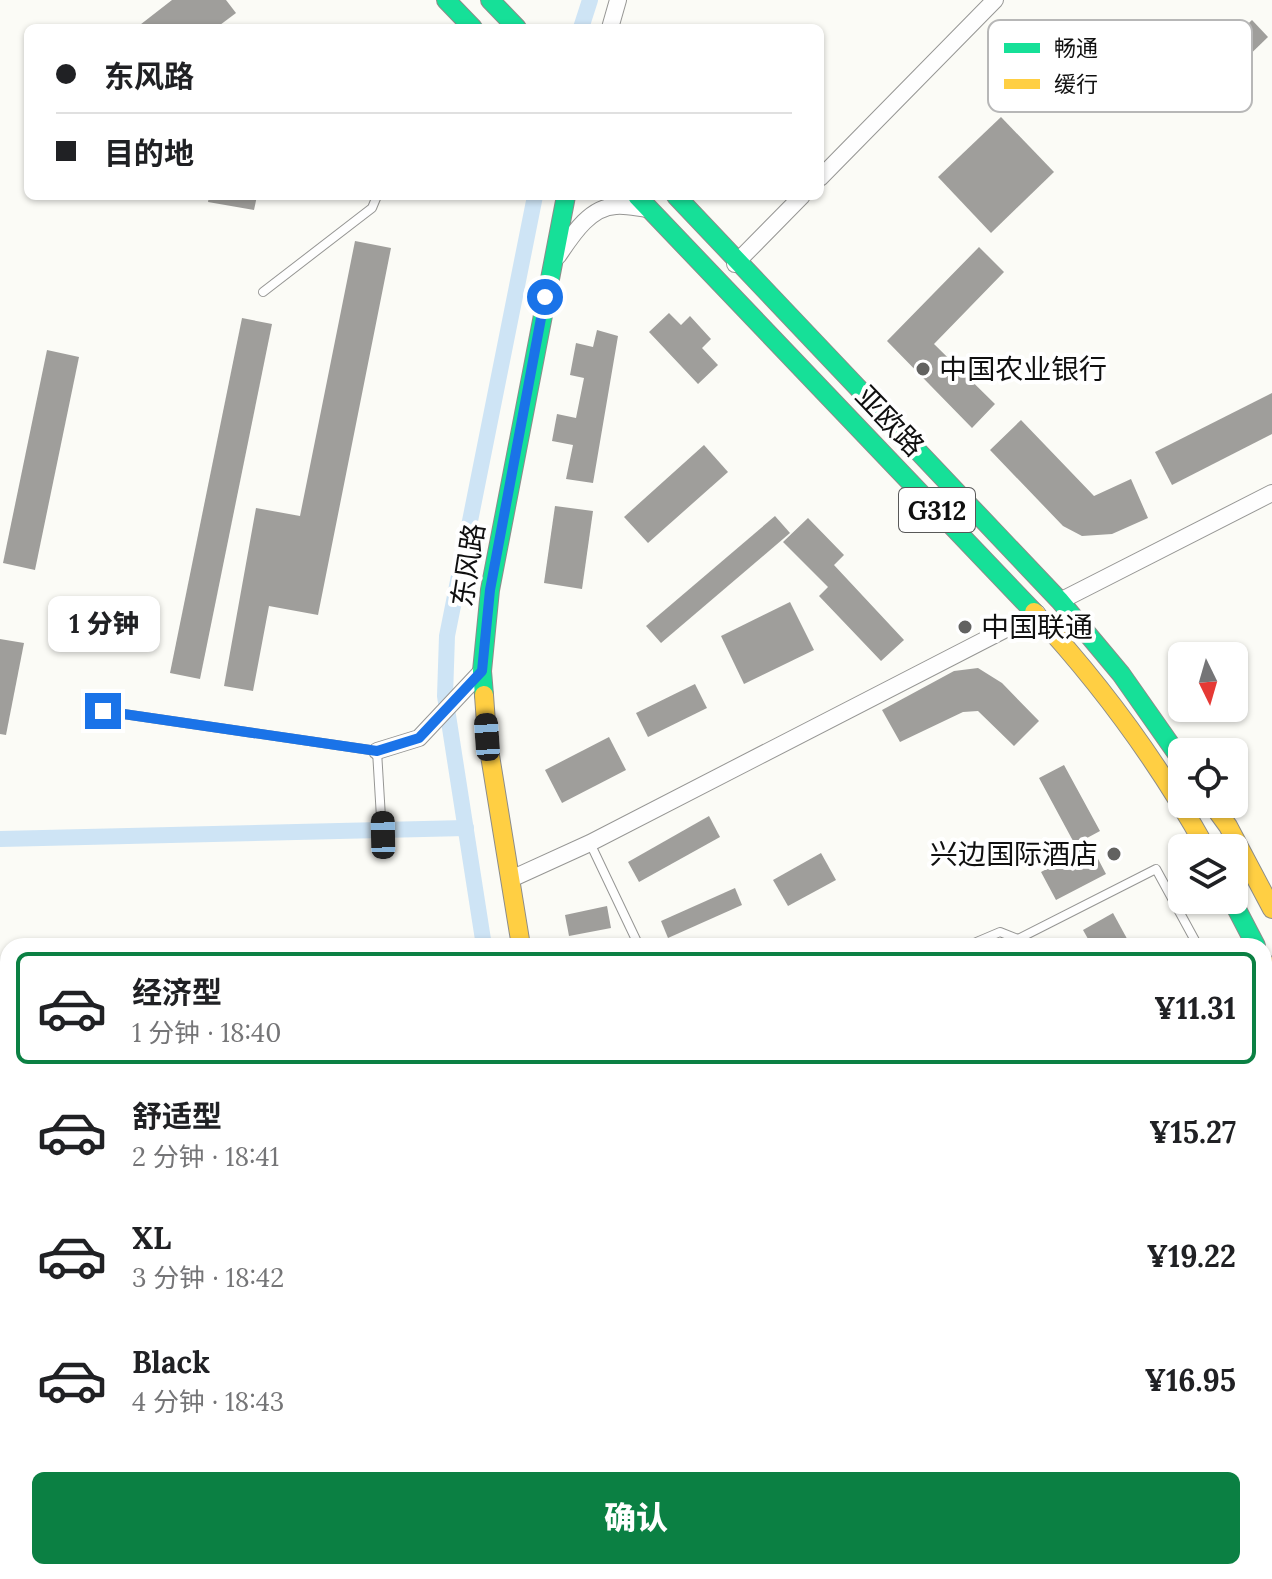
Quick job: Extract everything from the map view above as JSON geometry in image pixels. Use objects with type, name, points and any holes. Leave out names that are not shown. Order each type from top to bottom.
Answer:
[{"type":"main road","points":[[446,0],[469,24]]},
{"type":"main road","points":[[490,0],[513,24]]},
{"type":"main road","name":"东风路","points":[[520,938],[487,737],[482,671],[490,590],[565,200]]},
{"type":"main road","name":"亚欧路","points":[[680,200],[1060,601],[1121,674],[1168,741]]},
{"type":"main road","name":"亚欧路","points":[[643,202],[1037,613],[1102,690],[1155,764],[1198,834]]},
{"type":"main road","points":[[1222,818],[1272,909]]},
{"type":"main road","points":[[1239,914],[1252,938]]},
{"type":"street","points":[[611,24],[618,0]]},
{"type":"street","points":[[824,174],[995,0]]},
{"type":"street","points":[[716,281],[798,200]]},
{"type":"street","points":[[551,268],[589,217],[601,209],[643,202]]},
{"type":"street","points":[[1060,601],[1272,493]]},
{"type":"street","points":[[511,879],[590,843],[1037,613]]},
{"type":"street","points":[[377,751],[419,738],[482,671]]},
{"type":"lane","points":[[263,292],[372,208],[375,200]]},
{"type":"lane","points":[[103,711],[377,751],[383,851]]},
{"type":"lane","points":[[590,843],[635,938]]},
{"type":"lane","points":[[1029,938],[1156,869],[1194,938]]},
{"type":"lane","points":[[986,938],[1000,932],[1011,938]]},
{"type":"building","points":[[172,0],[226,0],[236,13],[221,24],[141,24]]},
{"type":"building","points":[[1252,20],[1268,37],[1252,52]]},
{"type":"building","points":[[1001,117],[1054,172],[991,233],[938,177]]},
{"type":"building","points":[[208,200],[256,200],[254,210]]},
{"type":"building","points":[[355,241],[391,248],[318,615],[269,606],[253,691],[224,686],[256,508],[300,516]]},
{"type":"building","points":[[979,247],[1004,272],[934,344],[995,404],[972,428],[887,341]]},
{"type":"building","points":[[669,313],[681,325],[690,316],[711,339],[702,348],[718,365],[698,384],[649,332]]},
{"type":"building","points":[[242,318],[272,324],[200,679],[170,673]]},
{"type":"building","points":[[597,330],[618,336],[593,483],[566,479],[573,445],[552,441],[557,414],[576,418],[584,378],[570,375],[576,343],[593,347]]},
{"type":"building","points":[[47,350],[79,357],[35,570],[3,563]]},
{"type":"building","points":[[1272,393],[1272,434],[1172,485],[1155,452]]},
{"type":"building","points":[[1021,420],[1094,496],[1131,479],[1148,518],[1112,534],[1082,536],[1063,526],[990,450]]},
{"type":"building","points":[[704,445],[728,472],[648,543],[624,517]]},
{"type":"building","points":[[555,506],[593,511],[582,589],[544,583]]},
{"type":"building","points":[[775,516],[790,533],[661,643],[646,626]]},
{"type":"building","points":[[808,518],[844,555],[834,565],[904,640],[881,661],[819,596],[828,587],[783,542]]},
{"type":"building","points":[[790,602],[814,650],[744,684],[721,636]]},
{"type":"building","points":[[0,639],[24,643],[6,735],[0,734]]},
{"type":"building","points":[[978,668],[1002,683],[1039,721],[1014,746],[978,711],[963,712],[900,742],[882,710],[954,671]]},
{"type":"building","points":[[695,684],[707,708],[648,737],[636,713]]},
{"type":"building","points":[[609,737],[626,770],[562,803],[545,770]]},
{"type":"building","points":[[1064,765],[1100,831],[1087,838],[1106,874],[1056,900],[1041,872],[1079,852],[1039,778]]},
{"type":"building","points":[[709,816],[720,837],[639,882],[628,862]]},
{"type":"building","points":[[821,853],[836,880],[788,906],[773,880]]},
{"type":"building","points":[[735,888],[742,905],[668,938],[661,921]]},
{"type":"building","points":[[607,906],[611,928],[569,936],[565,915]]},
{"type":"building","points":[[1113,913],[1127,938],[1088,938],[1083,930]]},
{"type":"waterway","points":[[582,24],[590,0]]},
{"type":"waterway","points":[[483,938],[445,696],[447,636],[534,200]]},
{"type":"waterway","points":[[0,839],[466,828]]},
{"type":"traffic: fast","points":[[446,0],[469,24]]},
{"type":"traffic: fast","points":[[490,0],[513,24]]},
{"type":"traffic: fast","points":[[484,695],[482,671],[490,590],[565,200]]},
{"type":"traffic: fast","points":[[641,200],[1034,612]]},
{"type":"traffic: fast","points":[[680,200],[1060,601],[1121,674],[1168,741]]},
{"type":"traffic: fast","points":[[1239,914],[1252,938]]},
{"type":"traffic: slow","points":[[1034,612],[1127,725],[1198,834]]},
{"type":"traffic: slow","points":[[484,695],[487,737],[520,938]]},
{"type":"traffic: slow","points":[[1222,818],[1272,909]]},
{"type":"place","name":"中国农业银行","points":[[923,369]]},
{"type":"place","name":"中国联通","points":[[965,627]]},
{"type":"place","name":"兴边国际酒店","points":[[1114,854]]},
{"type":"route","points":[[103,711],[377,751],[419,738],[482,671],[490,590],[545,297]]}]
